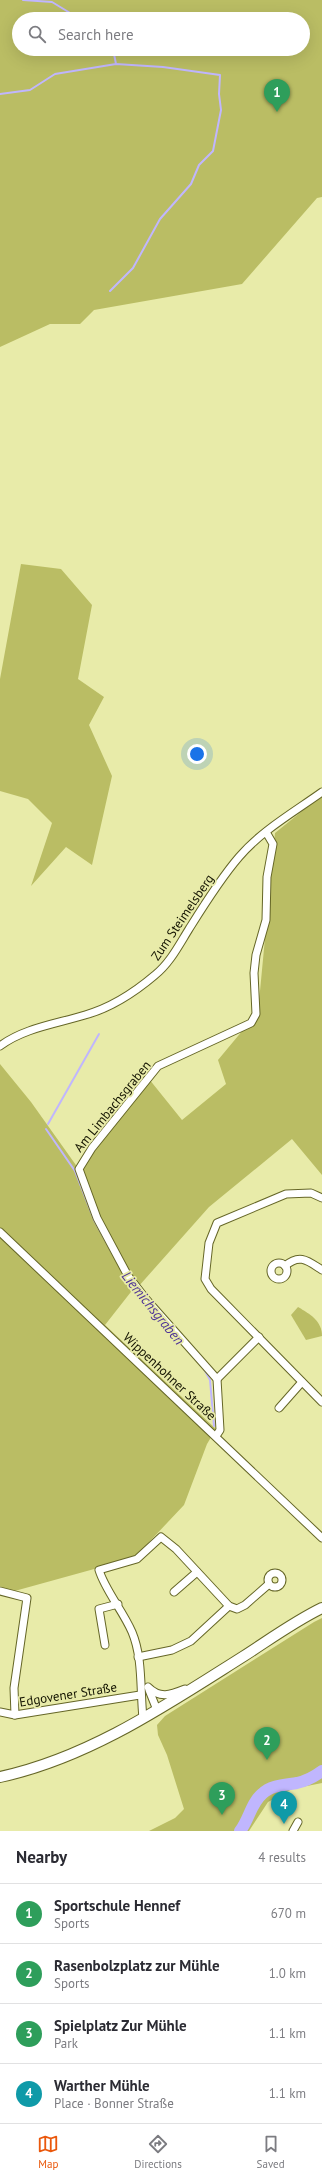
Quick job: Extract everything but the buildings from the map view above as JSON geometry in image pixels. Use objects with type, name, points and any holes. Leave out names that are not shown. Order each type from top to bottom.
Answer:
[{"type":"main road","points":[[0,1778],[29,1771],[68,1757],[143,1718],[322,1608]]},
{"type":"street","name":"Zum Steimelsberg","points":[[0,1046],[14,1037],[42,1027],[86,1015],[113,1004],[155,975],[170,959],[205,903],[239,856],[266,832],[322,792]]},
{"type":"street","name":"Am Limbachsgraben","points":[[217,1379],[131,1279],[97,1218],[78,1169],[92,1148],[158,1066],[251,1023],[256,1014],[254,973],[256,955],[266,920],[267,877],[273,844],[266,832]]},
{"type":"street","points":[[322,1198],[311,1192],[286,1194],[217,1223],[209,1243],[205,1279],[211,1289],[322,1402]]},
{"type":"street","name":"Wippenhohner Straße","points":[[0,1232],[320,1533]]},
{"type":"street","points":[[285,1266],[292,1260],[304,1259],[322,1270]]},
{"type":"street","points":[[216,1436],[220,1430],[217,1379],[259,1337]]},
{"type":"street","points":[[279,1408],[302,1382]]},
{"type":"street","points":[[143,1718],[140,1695],[140,1670],[133,1634],[118,1604],[101,1578],[99,1570],[137,1559],[161,1537],[176,1549],[229,1606],[237,1609],[245,1605],[269,1584]]},
{"type":"street","points":[[174,1592],[197,1572]]},
{"type":"street","points":[[0,1591],[27,1598],[14,1688],[15,1715]]},
{"type":"street","points":[[105,1644],[99,1609],[118,1604]]},
{"type":"street","points":[[138,1657],[172,1650],[191,1641],[229,1606]]},
{"type":"street","points":[[140,1670],[157,1710]]},
{"type":"street","points":[[148,1687],[155,1694],[173,1694],[207,1679]]},
{"type":"street","name":"Edgovener Straße","points":[[0,1712],[15,1715],[140,1695]]},
{"type":"street","points":[[293,1831],[298,1822]]},
{"type":"green space","points":[[0,0],[322,0],[322,197],[317,198],[242,284],[94,310],[80,324],[50,324],[0,347]]},
{"type":"green space","points":[[21,564],[61,569],[92,605],[78,679],[104,697],[89,725],[112,776],[92,865],[66,847],[31,886],[52,823],[28,799],[0,791],[0,679]]},
{"type":"green space","points":[[322,795],[322,1175],[292,1139],[209,1207],[138,1287],[134,1288],[105,1325],[216,1429],[207,1444],[184,1505],[134,1558],[11,1592],[0,1586],[0,1064],[31,1102],[78,1168],[149,1079],[182,1120],[226,1084],[218,1060],[258,1012],[275,833]]},
{"type":"green space","points":[[298,1307],[311,1315],[318,1322],[322,1336],[306,1340],[291,1315]]},
{"type":"green space","points":[[322,1618],[322,1783],[292,1789],[268,1802],[249,1831],[149,1831],[175,1818],[184,1809],[167,1755],[158,1735],[157,1725],[165,1716]]},
{"type":"waterway","points":[[23,0],[52,2],[68,12]]},
{"type":"waterway","points":[[114,56],[116,64]]},
{"type":"waterway","points":[[0,94],[30,90],[55,74],[116,64],[163,67],[220,75],[219,94],[221,110],[213,151],[199,165],[191,184],[160,219],[133,268],[110,291]]},
{"type":"waterway","name":"Liemichsgraben","points":[[48,1124],[99,1034]]},
{"type":"waterway","name":"Liemichsgraben","points":[[46,1129],[75,1171],[94,1220],[115,1258]]},
{"type":"waterway","name":"Liemichsgraben","points":[[204,1369],[210,1380],[214,1426]]},
{"type":"waterway","points":[[240,1831],[255,1802],[266,1791],[278,1786],[304,1781],[322,1771]]},
{"type":"place","name":"Sportschule Hennef","points":[[277,112]]},
{"type":"place","name":"Rasenbolzplatz zur Mühle","points":[[267,1760]]},
{"type":"place","name":"Spielplatz Zur Mühle","points":[[222,1815]]},
{"type":"place","name":"Warther Mühle","points":[[284,1824]]}]
